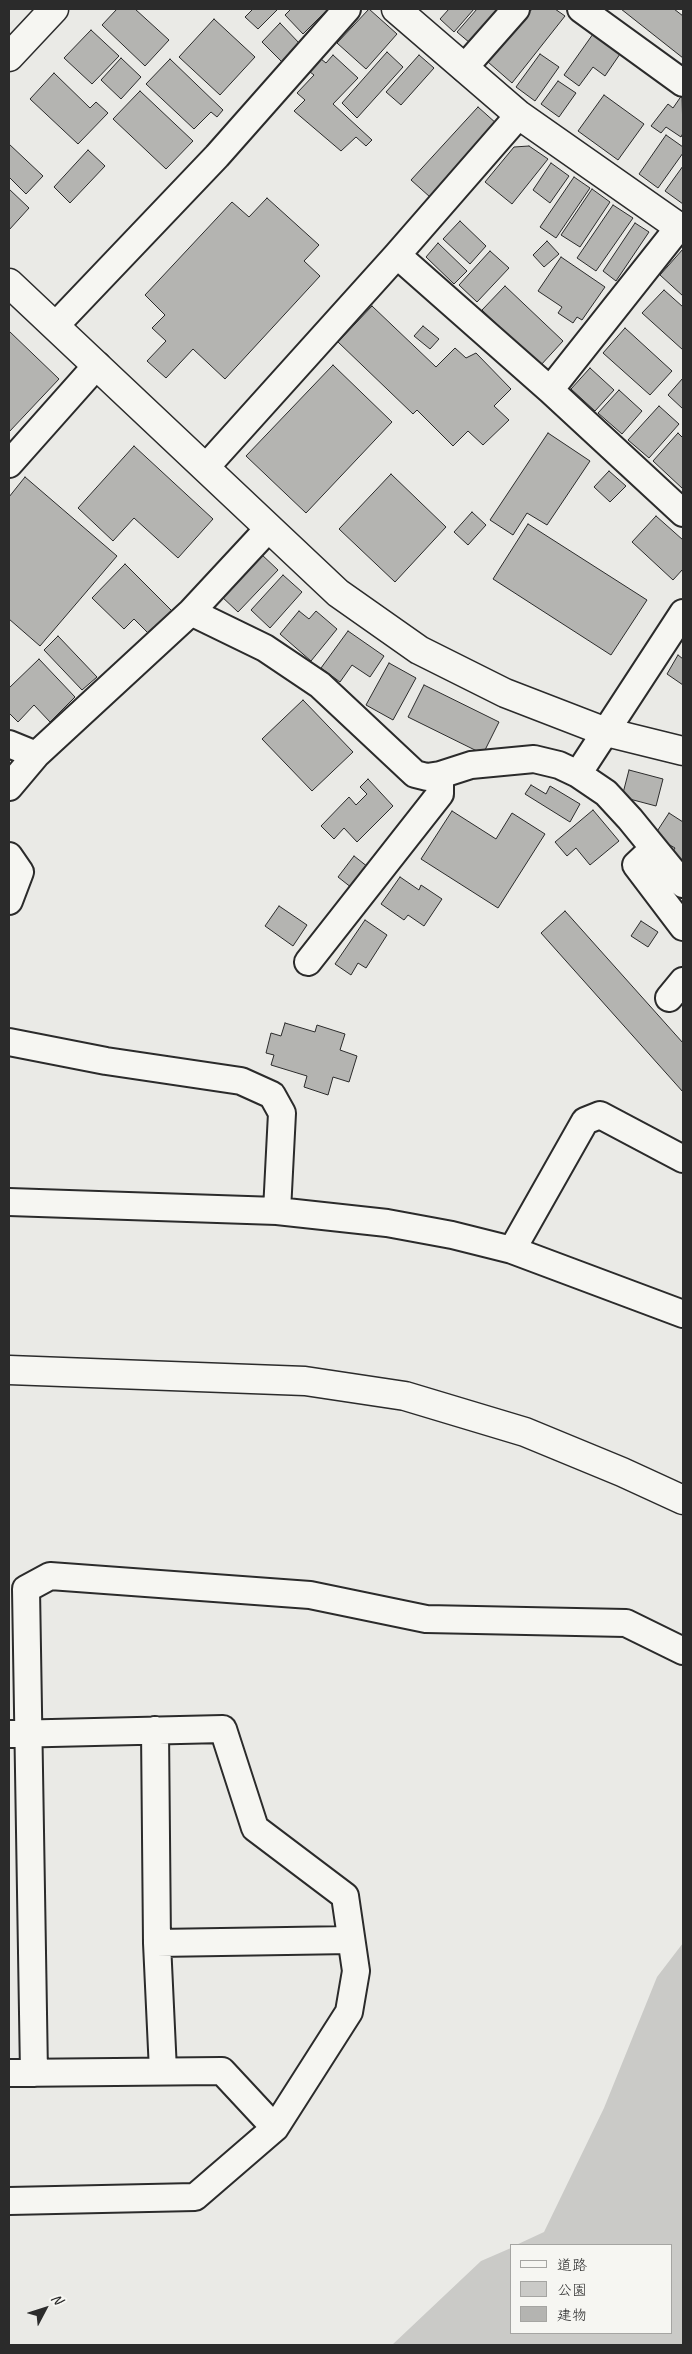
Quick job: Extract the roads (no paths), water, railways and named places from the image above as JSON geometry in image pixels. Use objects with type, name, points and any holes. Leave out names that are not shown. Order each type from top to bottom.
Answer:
[{"type":"main road","points":[[9,57],[54,9]]},
{"type":"main road","points":[[396,9],[519,116],[681,229]]},
{"type":"main road","points":[[9,283],[338,593],[419,650],[505,693],[606,732],[683,751]]},
{"type":"main road","points":[[9,1370],[305,1381],[405,1396],[525,1432],[683,1500]]},
{"type":"street","points":[[55,326],[217,156],[347,9]]},
{"type":"street","points":[[464,68],[516,9]]},
{"type":"street","points":[[581,9],[683,83]]},
{"type":"street","points":[[206,467],[519,116]]},
{"type":"street","points":[[550,390],[681,229]]},
{"type":"street","points":[[397,255],[550,390],[683,513]]},
{"type":"street","points":[[9,464],[97,365]]},
{"type":"street","points":[[9,787],[36,755],[191,612],[269,528]]},
{"type":"street","points":[[191,612],[265,648],[320,685],[415,774],[428,777],[440,776],[471,765],[534,759],[559,765],[578,774],[606,793],[683,884]]},
{"type":"street","points":[[578,774],[683,613]]},
{"type":"street","points":[[9,744],[36,755]]},
{"type":"street","points":[[308,962],[440,794],[440,776]]},
{"type":"street","points":[[653,849],[636,866],[683,927]]},
{"type":"street","points":[[9,856],[20,872],[9,901]]},
{"type":"street","points":[[9,1042],[106,1061],[241,1081],[272,1095],[282,1113],[277,1211]]},
{"type":"street","points":[[512,1250],[585,1121],[600,1116],[683,1159]]},
{"type":"street","points":[[9,1202],[277,1211],[387,1223],[452,1235],[512,1250],[683,1314]]},
{"type":"street","points":[[275,2128],[222,2071],[21,2073],[18,1734],[26,1589],[50,1576],[310,1595],[426,1619],[626,1623],[683,1650]]},
{"type":"street","points":[[9,2202],[195,2197],[275,2128],[349,2012],[356,1971],[345,1896],[255,1828],[223,1729],[18,1734]]},
{"type":"street","points":[[155,1730],[157,1943],[163,2071]]},
{"type":"street","points":[[157,1943],[351,1940]]}]
